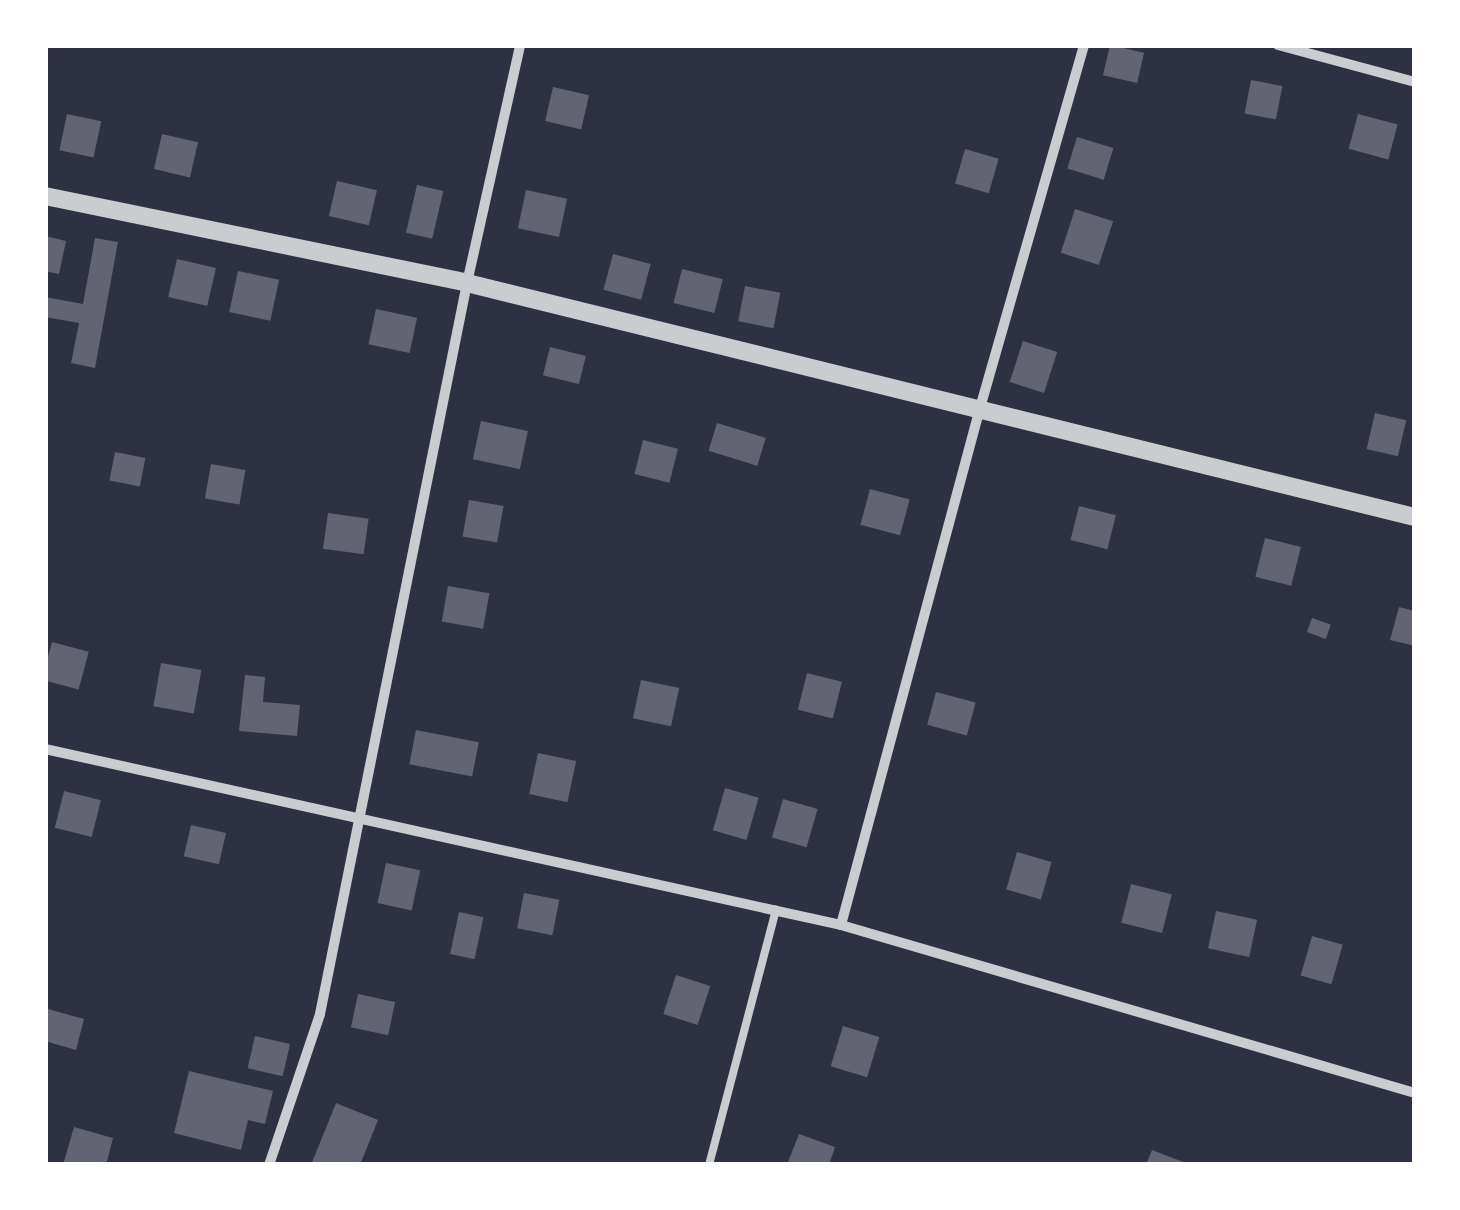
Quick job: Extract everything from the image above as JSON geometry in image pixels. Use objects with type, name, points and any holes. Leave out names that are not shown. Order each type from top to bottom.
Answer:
[{"type":"street","points":[[269,1165],[320,1014],[466,283],[520,45]]},
{"type":"street","points":[[842,925],[980,408],[1084,45]]},
{"type":"street","points":[[1278,45],[1415,82]]},
{"type":"street","points":[[45,196],[466,283],[1415,517]]},
{"type":"street","points":[[45,750],[842,925],[1415,1093]]},
{"type":"lane","points":[[709,1165],[776,910]]},
{"type":"building","points":[[1110,45],[1144,53],[1137,83],[1103,75]]},
{"type":"building","points":[[1251,80],[1282,86],[1276,119],[1245,113]]},
{"type":"building","points":[[553,87],[589,95],[581,129],[545,121]]},
{"type":"building","points":[[67,114],[101,121],[94,157],[59,150]]},
{"type":"building","points":[[1358,114],[1398,125],[1388,159],[1349,149]]},
{"type":"building","points":[[162,134],[198,142],[190,177],[154,169]]},
{"type":"building","points":[[1077,137],[1113,148],[1104,180],[1067,169]]},
{"type":"building","points":[[965,149],[999,159],[989,193],[955,184]]},
{"type":"building","points":[[337,181],[377,190],[369,225],[329,216]]},
{"type":"building","points":[[417,185],[443,191],[432,239],[406,233]]},
{"type":"building","points":[[526,190],[567,199],[559,237],[518,228]]},
{"type":"building","points":[[1075,209],[1113,221],[1099,265],[1061,253]]},
{"type":"building","points":[[45,236],[66,241],[59,274],[45,271]]},
{"type":"building","points":[[95,238],[118,242],[95,368],[71,363],[79,323],[45,317],[45,297],[83,304]]},
{"type":"building","points":[[613,254],[651,264],[641,300],[603,290]]},
{"type":"building","points":[[177,259],[216,268],[207,306],[168,297]]},
{"type":"building","points":[[682,269],[723,279],[714,313],[674,303]]},
{"type":"building","points":[[238,271],[279,280],[270,321],[229,312]]},
{"type":"building","points":[[745,286],[780,293],[773,328],[738,321]]},
{"type":"building","points":[[376,309],[417,318],[410,353],[369,344]]},
{"type":"building","points":[[1023,341],[1057,352],[1044,393],[1010,382]]},
{"type":"building","points":[[550,347],[586,356],[579,384],[543,375]]},
{"type":"building","points":[[1375,413],[1406,420],[1398,456],[1367,449]]},
{"type":"building","points":[[481,421],[528,431],[520,469],[473,459]]},
{"type":"building","points":[[717,423],[766,438],[757,466],[709,451]]},
{"type":"building","points":[[643,440],[678,449],[669,483],[635,474]]},
{"type":"building","points":[[115,452],[145,458],[140,486],[109,480]]},
{"type":"building","points":[[211,464],[245,470],[239,505],[205,498]]},
{"type":"building","points":[[870,489],[910,500],[900,535],[860,525]]},
{"type":"building","points":[[469,500],[503,506],[497,543],[463,536]]},
{"type":"building","points":[[1079,506],[1116,515],[1107,549],[1071,540]]},
{"type":"building","points":[[328,513],[369,519],[364,554],[323,549]]},
{"type":"building","points":[[1265,538],[1301,547],[1291,586],[1255,577]]},
{"type":"building","points":[[448,586],[489,593],[483,629],[442,621]]},
{"type":"building","points":[[1399,607],[1415,611],[1415,646],[1390,640]]},
{"type":"building","points":[[1312,618],[1331,625],[1326,639],[1307,632]]},
{"type":"building","points":[[52,642],[89,652],[79,690],[45,681]]},
{"type":"building","points":[[161,663],[201,670],[194,713],[153,706]]},
{"type":"building","points":[[807,673],[842,682],[833,719],[798,710]]},
{"type":"building","points":[[245,675],[265,677],[263,702],[300,705],[297,736],[239,731]]},
{"type":"building","points":[[641,680],[679,688],[671,726],[633,718]]},
{"type":"building","points":[[936,692],[976,703],[967,735],[927,725]]},
{"type":"building","points":[[416,730],[479,742],[472,777],[409,764]]},
{"type":"building","points":[[538,753],[576,761],[567,802],[529,794]]},
{"type":"building","points":[[725,788],[759,798],[747,840],[713,830]]},
{"type":"building","points":[[64,791],[101,800],[92,837],[55,828]]},
{"type":"building","points":[[783,799],[818,809],[807,847],[772,837]]},
{"type":"building","points":[[191,825],[226,833],[219,864],[184,856]]},
{"type":"building","points":[[1017,852],[1052,862],[1041,899],[1006,889]]},
{"type":"building","points":[[386,863],[420,870],[412,910],[377,903]]},
{"type":"building","points":[[1131,884],[1172,894],[1162,933],[1121,923]]},
{"type":"building","points":[[524,893],[559,900],[552,935],[517,928]]},
{"type":"building","points":[[1216,911],[1257,920],[1249,957],[1208,948]]},
{"type":"building","points":[[459,912],[483,917],[475,959],[450,954]]},
{"type":"building","points":[[1312,936],[1343,945],[1331,984],[1301,975]]},
{"type":"building","points":[[676,975],[710,986],[698,1025],[663,1014]]},
{"type":"building","points":[[358,994],[395,1002],[388,1035],[351,1027]]},
{"type":"building","points":[[48,1009],[84,1019],[76,1050],[45,1041]]},
{"type":"building","points":[[843,1026],[879,1037],[867,1077],[831,1066]]},
{"type":"building","points":[[255,1036],[290,1044],[283,1076],[248,1068]]},
{"type":"building","points":[[189,1071],[273,1091],[265,1124],[248,1120],[241,1150],[174,1133]]},
{"type":"building","points":[[336,1103],[378,1120],[360,1165],[311,1165]]},
{"type":"building","points":[[74,1127],[113,1138],[106,1165],[63,1165]]},
{"type":"building","points":[[799,1134],[835,1147],[829,1165],[788,1162]]},
{"type":"building","points":[[1152,1150],[1191,1165],[1146,1165]]}]
